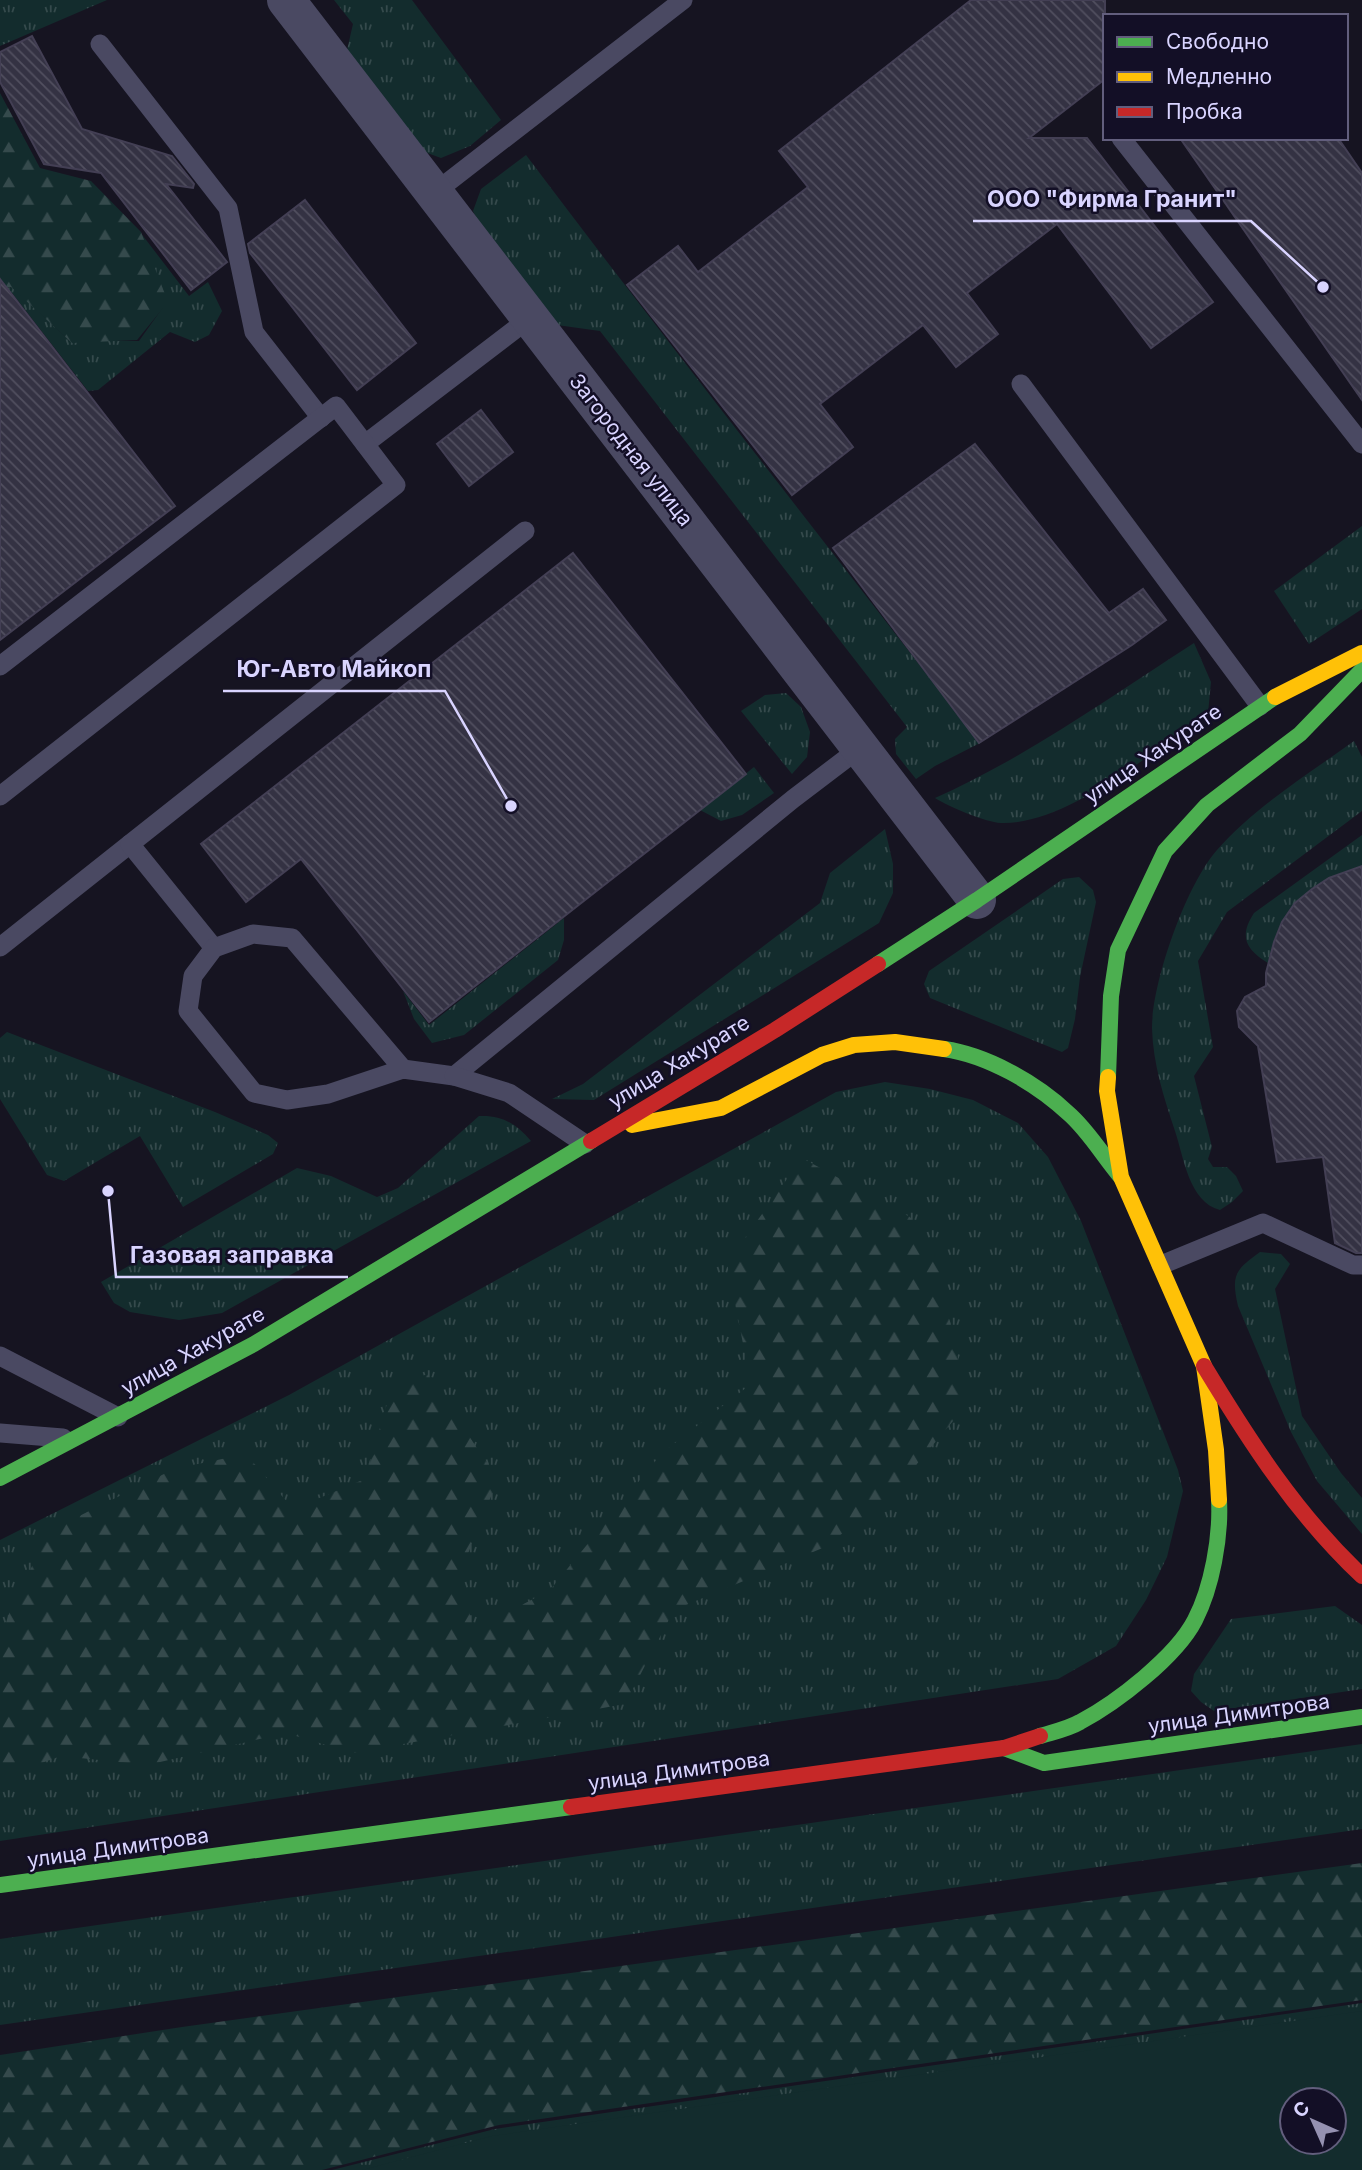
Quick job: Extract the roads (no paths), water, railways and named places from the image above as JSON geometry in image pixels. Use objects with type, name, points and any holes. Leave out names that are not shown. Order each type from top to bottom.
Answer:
[{"type":"main road","name":"улица Хакурате","points":[[0,1478],[254,1344],[775,1030],[977,900],[1277,695],[1362,653]]},
{"type":"main road","points":[[1121,1177],[1107,1091],[1111,996],[1118,950],[1140,898],[1165,850],[1207,805],[1300,734],[1362,670]]},
{"type":"main road","points":[[606,1131],[721,1108],[822,1055],[854,1045],[895,1042],[965,1052],[1016,1075],[1069,1113],[1121,1177],[1204,1366],[1251,1444],[1300,1510],[1339,1556],[1362,1576]]},
{"type":"main road","points":[[1004,1748],[1079,1723],[1129,1689],[1165,1659],[1195,1621],[1213,1570],[1219,1508],[1216,1450],[1204,1366]]},
{"type":"main road","name":"улица Димитрова","points":[[0,1885],[1004,1748],[1044,1763],[1362,1717]]},
{"type":"street","name":"Загородная улица","points":[[286,0],[977,900]]},
{"type":"lane","points":[[434,193],[683,0]]},
{"type":"lane","points":[[100,44],[228,208],[254,332],[321,418]]},
{"type":"lane","points":[[1123,140],[1362,444]]},
{"type":"lane","points":[[365,443],[530,318]]},
{"type":"lane","points":[[1021,384],[1260,706]]},
{"type":"lane","points":[[0,666],[336,406],[396,485],[0,796]]},
{"type":"lane","points":[[0,947],[525,531]]},
{"type":"lane","points":[[454,1076],[793,799],[860,748]]},
{"type":"lane","points":[[130,844],[214,948]]},
{"type":"lane","points":[[403,1069],[292,938],[253,934],[214,948],[193,976],[188,1011],[254,1093],[287,1100],[328,1094],[403,1069],[454,1076],[509,1093],[585,1144]]},
{"type":"lane","points":[[1161,1265],[1263,1223],[1353,1265],[1362,1265]]},
{"type":"lane","points":[[0,1356],[118,1417]]},
{"type":"lane","points":[[0,1433],[74,1439]]},
{"type":"place","name":"ООО \"Фирма Гранит\"","points":[[1323,287]]},
{"type":"place","name":"Юг-Авто Майкоп","points":[[511,806]]},
{"type":"place","name":"Газовая заправка","points":[[108,1191]]}]
